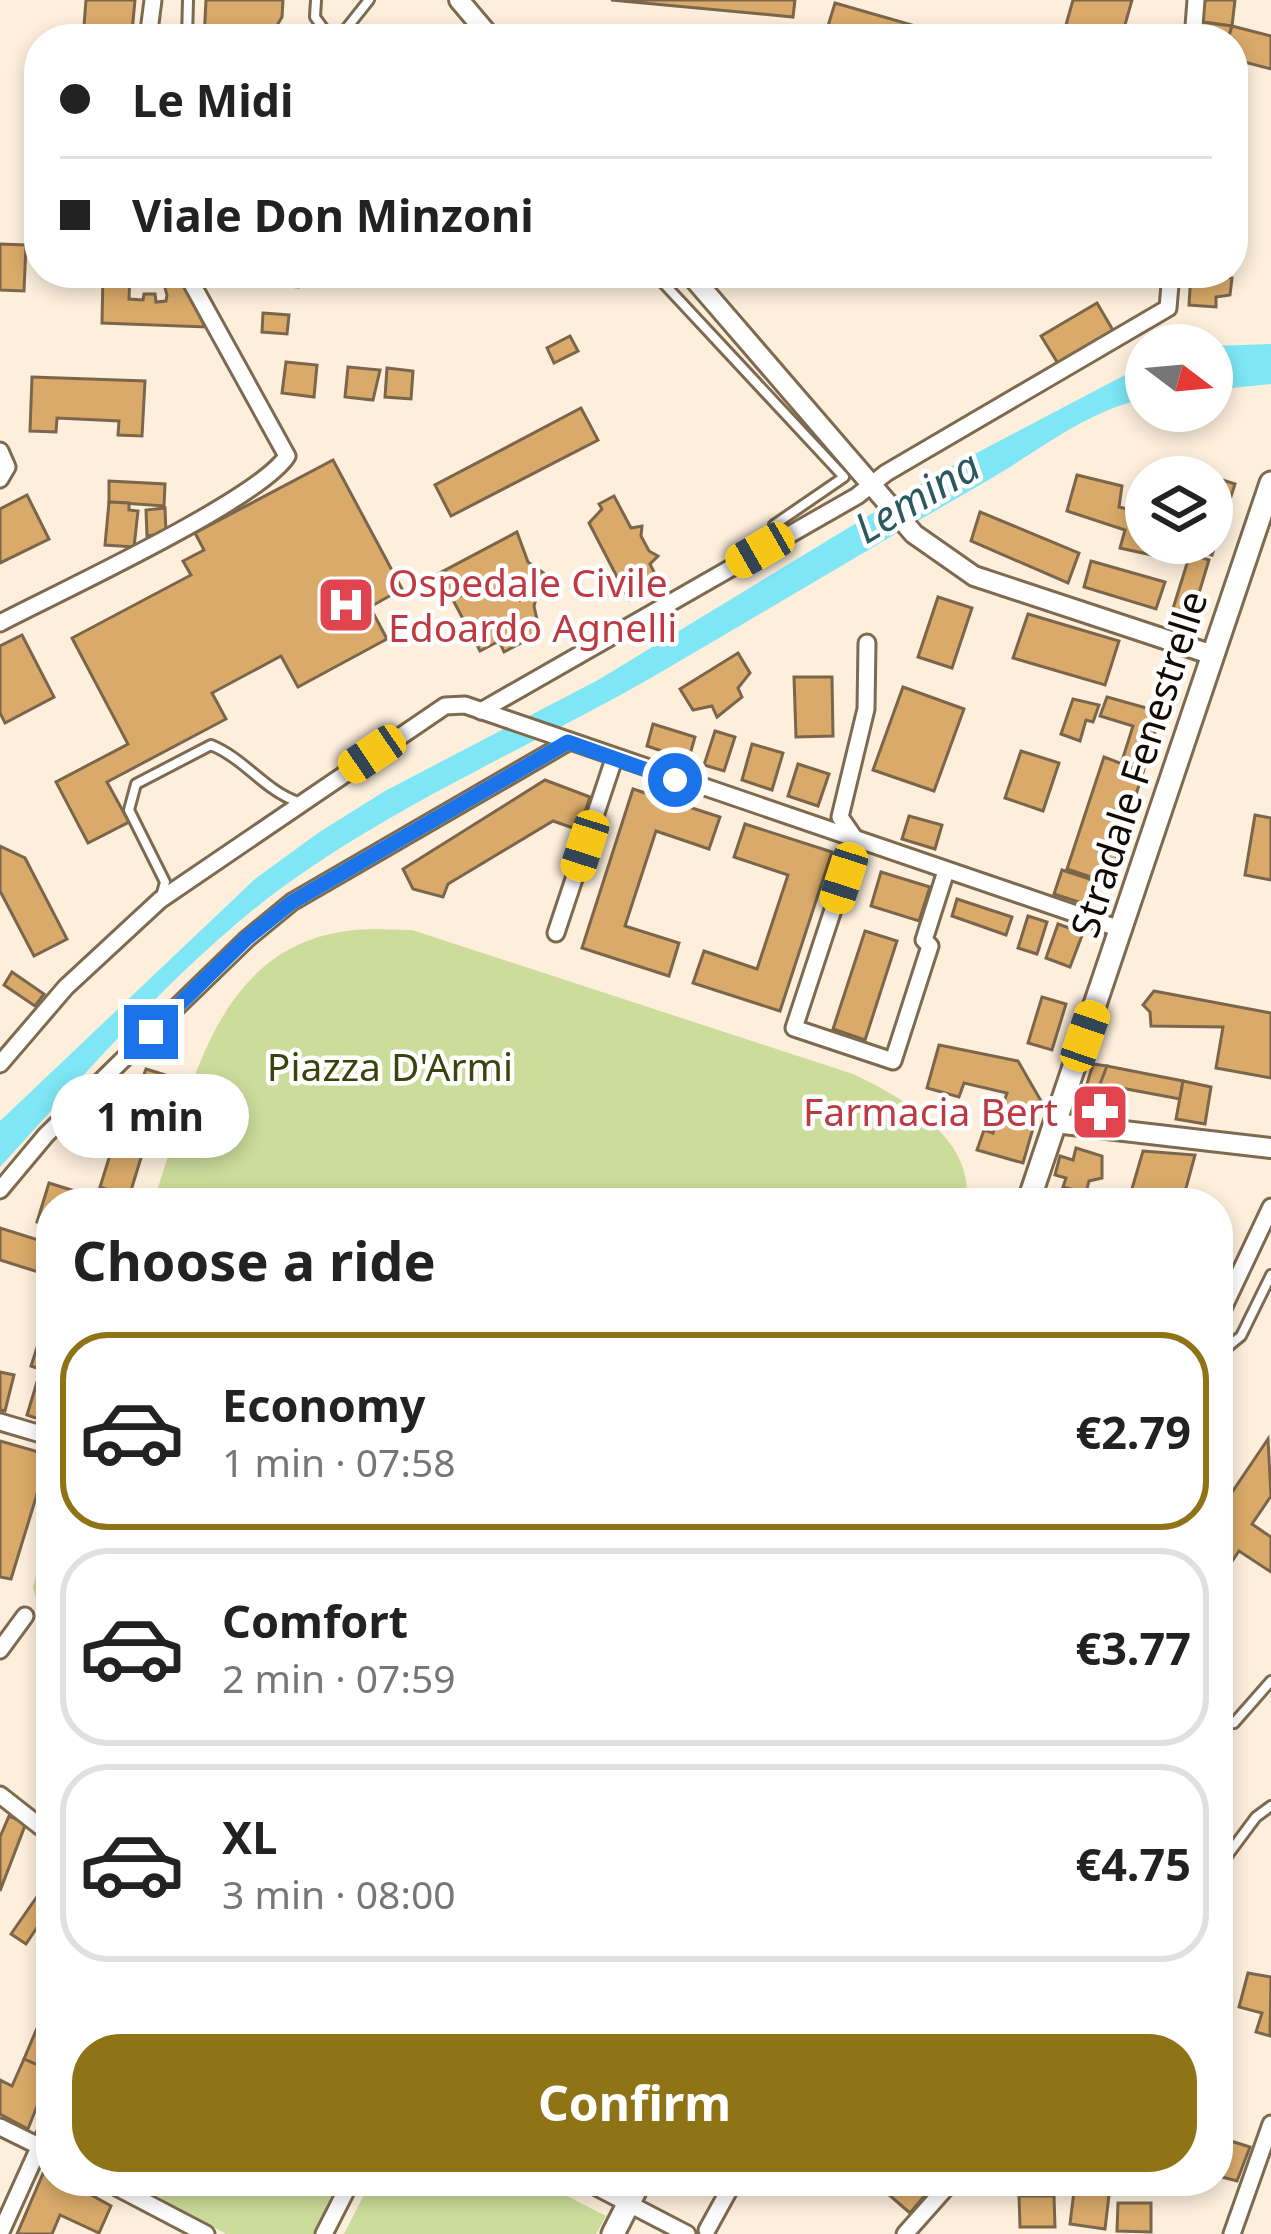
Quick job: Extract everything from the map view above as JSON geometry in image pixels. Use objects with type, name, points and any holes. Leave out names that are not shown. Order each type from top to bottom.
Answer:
[{"type":"main road","name":"Stradale Fenestrelle","points":[[1033,1188],[1271,483]]},
{"type":"main road","points":[[613,2234],[632,2196]]},
{"type":"street","points":[[459,0],[479,24]]},
{"type":"street","points":[[0,623],[200,518],[276,473],[286,456],[194,288]]},
{"type":"street","points":[[702,288],[914,534],[974,576],[1213,656]]},
{"type":"street","points":[[481,711],[777,540],[875,492],[1168,308],[1170,288]]},
{"type":"street","points":[[0,451],[7,467],[0,478]]},
{"type":"street","points":[[856,841],[840,817],[866,709],[867,643]]},
{"type":"street","points":[[0,1064],[66,987],[160,900],[445,706],[481,711],[1123,930]]},
{"type":"street","points":[[0,1190],[46,1136],[136,1047],[247,938],[292,902],[568,742]]},
{"type":"street","points":[[556,932],[614,759]]},
{"type":"street","points":[[856,841],[794,1028],[893,1061],[930,946],[923,940],[946,871]]},
{"type":"street","points":[[1055,1123],[1271,1148]]},
{"type":"street","points":[[1233,1287],[1271,1207]]},
{"type":"street","points":[[0,1422],[36,1433]]},
{"type":"street","points":[[0,1650],[25,1616]]},
{"type":"street","points":[[0,1796],[36,1824]]},
{"type":"street","points":[[1232,2234],[1271,2124]]},
{"type":"street","points":[[0,2127],[36,2145]]},
{"type":"street","points":[[0,2234],[36,2167]]},
{"type":"street","points":[[134,2196],[206,2234]]},
{"type":"street","points":[[324,2234],[344,2196]]},
{"type":"street","points":[[614,2196],[700,2233],[724,2196]]},
{"type":"street","points":[[904,2234],[938,2196]]},
{"type":"lane","points":[[347,24],[369,0]]},
{"type":"lane","points":[[668,288],[844,477],[774,525],[777,540]]},
{"type":"lane","points":[[160,900],[165,882],[129,810],[136,784],[211,745],[237,756],[276,794],[299,802]]},
{"type":"lane","points":[[1233,1343],[1271,1275]]},
{"type":"lane","points":[[1234,1724],[1271,1681]]},
{"type":"lane","points":[[1233,1848],[1256,1817],[1271,1806]]},
{"type":"green space","name":"Piazza D'Armi","points":[[371,929],[412,930],[853,1074],[931,1123],[959,1159],[966,1188],[158,1188],[199,1065],[219,1022],[245,986],[277,957],[319,937]]},
{"type":"green space","points":[[157,2196],[332,2196],[313,2234],[226,2234]]},
{"type":"green space","points":[[363,2196],[567,2196],[606,2216],[596,2234],[344,2234]]},
{"type":"water","points":[[1271,344],[1271,384],[1233,388],[1233,345]]},
{"type":"water","name":"Lemina","points":[[1125,375],[1125,404],[1063,433],[656,675],[395,815],[295,878],[182,973],[0,1167],[0,1121],[255,879],[385,791],[598,680],[942,471]]},
{"type":"building","points":[[86,0],[135,0],[133,24],[84,24]]},
{"type":"building","points":[[206,0],[283,0],[278,24],[205,24]]},
{"type":"building","points":[[611,0],[795,0],[793,17]]},
{"type":"building","points":[[1073,0],[1132,0],[1125,24],[1066,24]]},
{"type":"building","points":[[1205,0],[1235,0],[1232,24],[1202,22]]},
{"type":"building","points":[[835,3],[908,24],[829,24]]},
{"type":"building","points":[[1248,30],[1271,36],[1271,69],[1248,63]]},
{"type":"building","points":[[0,244],[24,245],[24,291],[0,290]]},
{"type":"building","points":[[103,288],[129,288],[129,299],[143,300],[144,294],[155,294],[156,302],[166,301],[165,288],[186,288],[205,327],[102,323]]},
{"type":"building","points":[[1190,288],[1231,288],[1230,295],[1216,297],[1216,307],[1189,305]]},
{"type":"building","points":[[1097,303],[1114,332],[1059,365],[1041,336]]},
{"type":"building","points":[[263,313],[289,315],[287,334],[262,332]]},
{"type":"building","points":[[570,336],[578,351],[554,363],[547,348]]},
{"type":"building","points":[[286,362],[317,365],[314,397],[282,393]]},
{"type":"building","points":[[348,367],[380,370],[373,400],[345,397]]},
{"type":"building","points":[[387,368],[413,371],[411,399],[385,397]]},
{"type":"building","points":[[32,377],[145,381],[142,436],[118,435],[119,421],[57,418],[56,432],[30,431]]},
{"type":"building","points":[[581,408],[598,440],[451,516],[435,485]]},
{"type":"building","points":[[333,460],[402,589],[370,607],[387,639],[298,687],[281,656],[212,693],[226,719],[107,782],[129,822],[88,843],[56,782],[128,744],[72,638],[191,575],[183,561],[204,550],[195,533]]},
{"type":"building","points":[[1077,475],[1122,486],[1119,507],[1125,508],[1125,530],[1067,511]]},
{"type":"building","points":[[109,481],[165,484],[164,506],[109,502]]},
{"type":"building","points":[[27,495],[49,539],[0,563],[0,509]]},
{"type":"building","points":[[614,496],[631,528],[642,526],[641,536],[649,551],[658,556],[650,564],[660,584],[629,600],[589,523],[602,509],[599,504]]},
{"type":"building","points":[[109,502],[129,503],[129,510],[138,511],[134,547],[105,545]]},
{"type":"building","points":[[165,508],[166,533],[147,536],[146,510]]},
{"type":"building","points":[[980,512],[1079,553],[1068,583],[971,541]]},
{"type":"building","points":[[517,532],[528,562],[545,574],[515,590],[520,600],[539,588],[534,606],[540,633],[504,652],[499,641],[480,651],[453,600],[466,593],[462,586],[446,595],[436,575]]},
{"type":"building","points":[[1091,561],[1165,582],[1156,609],[1084,587]]},
{"type":"building","points":[[1187,564],[1208,564],[1190,623],[1171,615]]},
{"type":"building","points":[[938,597],[972,608],[952,668],[918,657]]},
{"type":"building","points":[[1028,614],[1119,641],[1105,685],[1013,658]]},
{"type":"building","points":[[22,635],[54,697],[5,723],[0,713],[0,646]]},
{"type":"building","points":[[738,653],[750,673],[738,688],[742,697],[717,717],[712,706],[693,710],[680,689]]},
{"type":"building","points":[[794,677],[832,677],[833,736],[796,737]]},
{"type":"building","points":[[903,687],[964,709],[934,791],[873,770]]},
{"type":"building","points":[[1107,697],[1161,712],[1143,772],[1121,764],[1133,726],[1100,716]]},
{"type":"building","points":[[1073,699],[1099,705],[1093,722],[1086,720],[1080,741],[1061,734]]},
{"type":"building","points":[[653,724],[695,737],[687,765],[661,757],[662,751],[647,746]]},
{"type":"building","points":[[715,731],[735,737],[724,771],[704,765]]},
{"type":"building","points":[[752,744],[783,753],[772,790],[742,780]]},
{"type":"building","points":[[1021,751],[1059,763],[1043,811],[1005,798]]},
{"type":"building","points":[[1104,757],[1143,772],[1109,883],[1067,869]]},
{"type":"building","points":[[798,764],[829,774],[818,806],[788,796]]},
{"type":"building","points":[[545,780],[590,797],[579,830],[553,821],[448,884],[443,897],[413,889],[403,869]]},
{"type":"building","points":[[633,789],[720,817],[709,849],[656,831],[625,926],[679,943],[669,976],[582,948]]},
{"type":"building","points":[[1255,815],[1271,818],[1271,880],[1245,875]]},
{"type":"building","points":[[909,816],[942,825],[935,849],[902,839]]},
{"type":"building","points":[[745,824],[832,852],[780,1011],[693,983],[704,951],[757,969],[788,875],[734,857]]},
{"type":"building","points":[[0,846],[25,858],[67,939],[34,956],[0,891]]},
{"type":"building","points":[[1062,870],[1099,882],[1091,906],[1054,894]]},
{"type":"building","points":[[881,872],[930,887],[919,921],[871,906]]},
{"type":"building","points":[[957,899],[1012,917],[1006,935],[952,916]]},
{"type":"building","points":[[1028,916],[1047,922],[1037,954],[1018,948]]},
{"type":"building","points":[[1058,924],[1083,933],[1070,967],[1046,958]]},
{"type":"building","points":[[865,931],[897,941],[865,1040],[833,1029]]},
{"type":"building","points":[[12,972],[44,994],[35,1006],[4,985]]},
{"type":"building","points":[[1154,991],[1271,1013],[1271,1078],[1216,1068],[1223,1027],[1151,1026],[1150,1012],[1143,1005]]},
{"type":"building","points":[[1042,997],[1066,1004],[1052,1050],[1028,1043]]},
{"type":"building","points":[[939,1045],[1018,1061],[1041,1101],[1023,1163],[977,1150],[984,1130],[993,1133],[1007,1093],[964,1083],[959,1097],[927,1088]]},
{"type":"building","points":[[1093,1064],[1107,1066],[1102,1090],[1125,1096],[1119,1116],[1080,1107]]},
{"type":"building","points":[[1107,1066],[1183,1081],[1180,1099],[1100,1084]]},
{"type":"building","points":[[146,1069],[172,1077],[153,1134],[119,1123],[135,1078],[142,1080]]},
{"type":"building","points":[[1183,1081],[1211,1087],[1205,1124],[1176,1119]]},
{"type":"building","points":[[115,1139],[144,1148],[132,1188],[100,1187]]},
{"type":"building","points":[[1076,1148],[1102,1156],[1102,1178],[1089,1181],[1087,1188],[1063,1187],[1066,1178],[1055,1175],[1060,1156],[1073,1160]]},
{"type":"building","points":[[1143,1151],[1195,1155],[1186,1188],[1132,1188]]},
{"type":"building","points":[[0,1228],[36,1239],[36,1271],[0,1260]]},
{"type":"building","points":[[0,1372],[14,1375],[5,1411],[0,1410]]},
{"type":"building","points":[[36,1385],[36,1418],[27,1415]]},
{"type":"building","points":[[1268,1439],[1271,1496],[1252,1524],[1271,1537],[1271,1572],[1239,1551],[1233,1560],[1233,1491]]},
{"type":"building","points":[[0,1441],[36,1451],[36,1497],[11,1579],[0,1577]]},
{"type":"building","points":[[9,1816],[26,1823],[0,1891],[0,1837]]},
{"type":"building","points":[[36,1898],[36,1929],[26,1944],[11,1934]]},
{"type":"building","points":[[1248,1973],[1271,1977],[1270,2036],[1256,2032],[1262,2013],[1239,2007]]},
{"type":"building","points":[[36,2031],[36,2064],[24,2059]]},
{"type":"building","points":[[24,2059],[36,2064],[36,2109],[28,2129],[0,2114],[0,2080],[12,2086]]},
{"type":"building","points":[[1233,2142],[1250,2147],[1237,2181],[1233,2180]]},
{"type":"building","points":[[36,2190],[36,2196],[93,2196],[111,2206],[99,2233],[60,2215],[52,2234],[17,2234]]},
{"type":"building","points":[[890,2196],[924,2196],[910,2213]]},
{"type":"building","points":[[1019,2196],[1054,2196],[1055,2227],[1020,2227]]},
{"type":"building","points":[[1073,2196],[1109,2196],[1105,2229],[1070,2224]]},
{"type":"building","points":[[1118,2203],[1151,2203],[1151,2232],[1117,2231]]},
{"type":"place","name":"Ospedale Civile Edoardo Agnelli","points":[[346,605]]},
{"type":"place","name":"Farmacia Bert","points":[[1100,1112]]},
{"type":"route","points":[[151,1032],[247,938],[292,902],[568,742],[675,780]]}]
